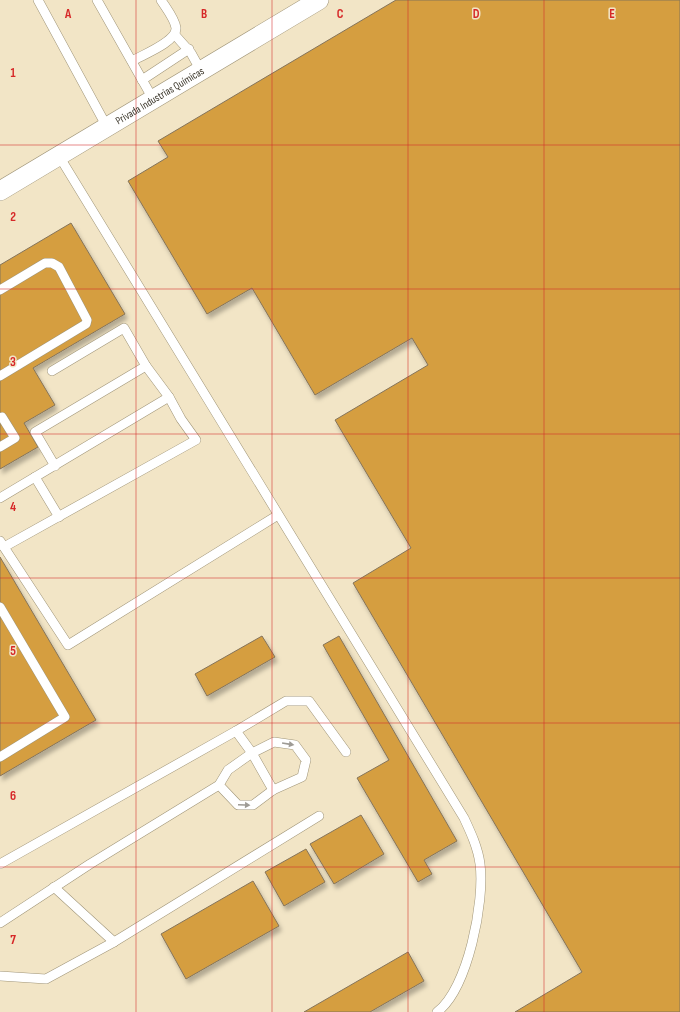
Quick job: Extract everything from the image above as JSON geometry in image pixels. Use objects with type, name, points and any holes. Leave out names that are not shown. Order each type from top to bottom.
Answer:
[{"type":"street","name":"Privada Industrias Químicas","points":[[0,191],[319,0]]},
{"type":"lane","points":[[38,0],[107,127]]},
{"type":"lane","points":[[97,0],[153,99]]},
{"type":"lane","points":[[132,61],[169,41],[175,35],[176,28],[161,0]]},
{"type":"lane","points":[[175,35],[189,49],[201,71]]},
{"type":"lane","points":[[142,80],[189,49]]},
{"type":"lane","points":[[59,156],[464,818],[476,845],[480,872],[479,901],[472,942],[462,976],[453,994],[437,1012]]},
{"type":"lane","points":[[0,290],[45,263],[52,263],[59,267],[87,320],[86,324],[0,376]]},
{"type":"lane","points":[[52,371],[124,328],[146,366],[169,397],[181,419],[196,440],[59,517],[2,544],[68,645],[278,514]]},
{"type":"lane","points":[[55,466],[35,432],[146,366]]},
{"type":"lane","points":[[0,498],[169,397]]},
{"type":"lane","points":[[0,447],[15,438],[1,416]]},
{"type":"lane","points":[[35,477],[59,517]]},
{"type":"lane","points":[[0,607],[65,717],[0,757]]},
{"type":"lane","points":[[0,864],[236,731],[286,700],[309,701],[346,752]]},
{"type":"lane","points":[[236,731],[252,753],[273,790]]},
{"type":"lane","points":[[0,923],[54,887],[219,785],[228,770],[252,753],[274,742],[295,745],[306,760],[302,777],[273,790],[253,805],[238,805],[219,785]]},
{"type":"lane","points":[[0,976],[46,979],[114,942],[319,816]]},
{"type":"lane","points":[[54,887],[114,942]]},
{"type":"building","points":[[396,0],[680,0],[680,1012],[515,1012],[582,972],[353,583],[411,548],[335,420],[428,365],[412,338],[315,395],[252,288],[207,314],[128,181],[168,157],[158,141]]},
{"type":"building","points":[[71,223],[125,314],[33,368],[55,405],[24,423],[38,447],[0,469],[0,265]]},
{"type":"building","points":[[0,557],[96,720],[0,776]]},
{"type":"building","points":[[262,636],[275,657],[207,696],[195,674]]},
{"type":"building","points":[[339,636],[457,841],[424,860],[432,874],[418,882],[357,778],[389,760],[323,645]]},
{"type":"building","points":[[361,815],[384,854],[334,884],[310,844]]},
{"type":"building","points":[[306,849],[325,882],[284,906],[265,872]]},
{"type":"building","points":[[253,881],[279,926],[186,979],[161,934]]},
{"type":"building","points":[[408,952],[424,981],[370,1012],[304,1012]]}]
